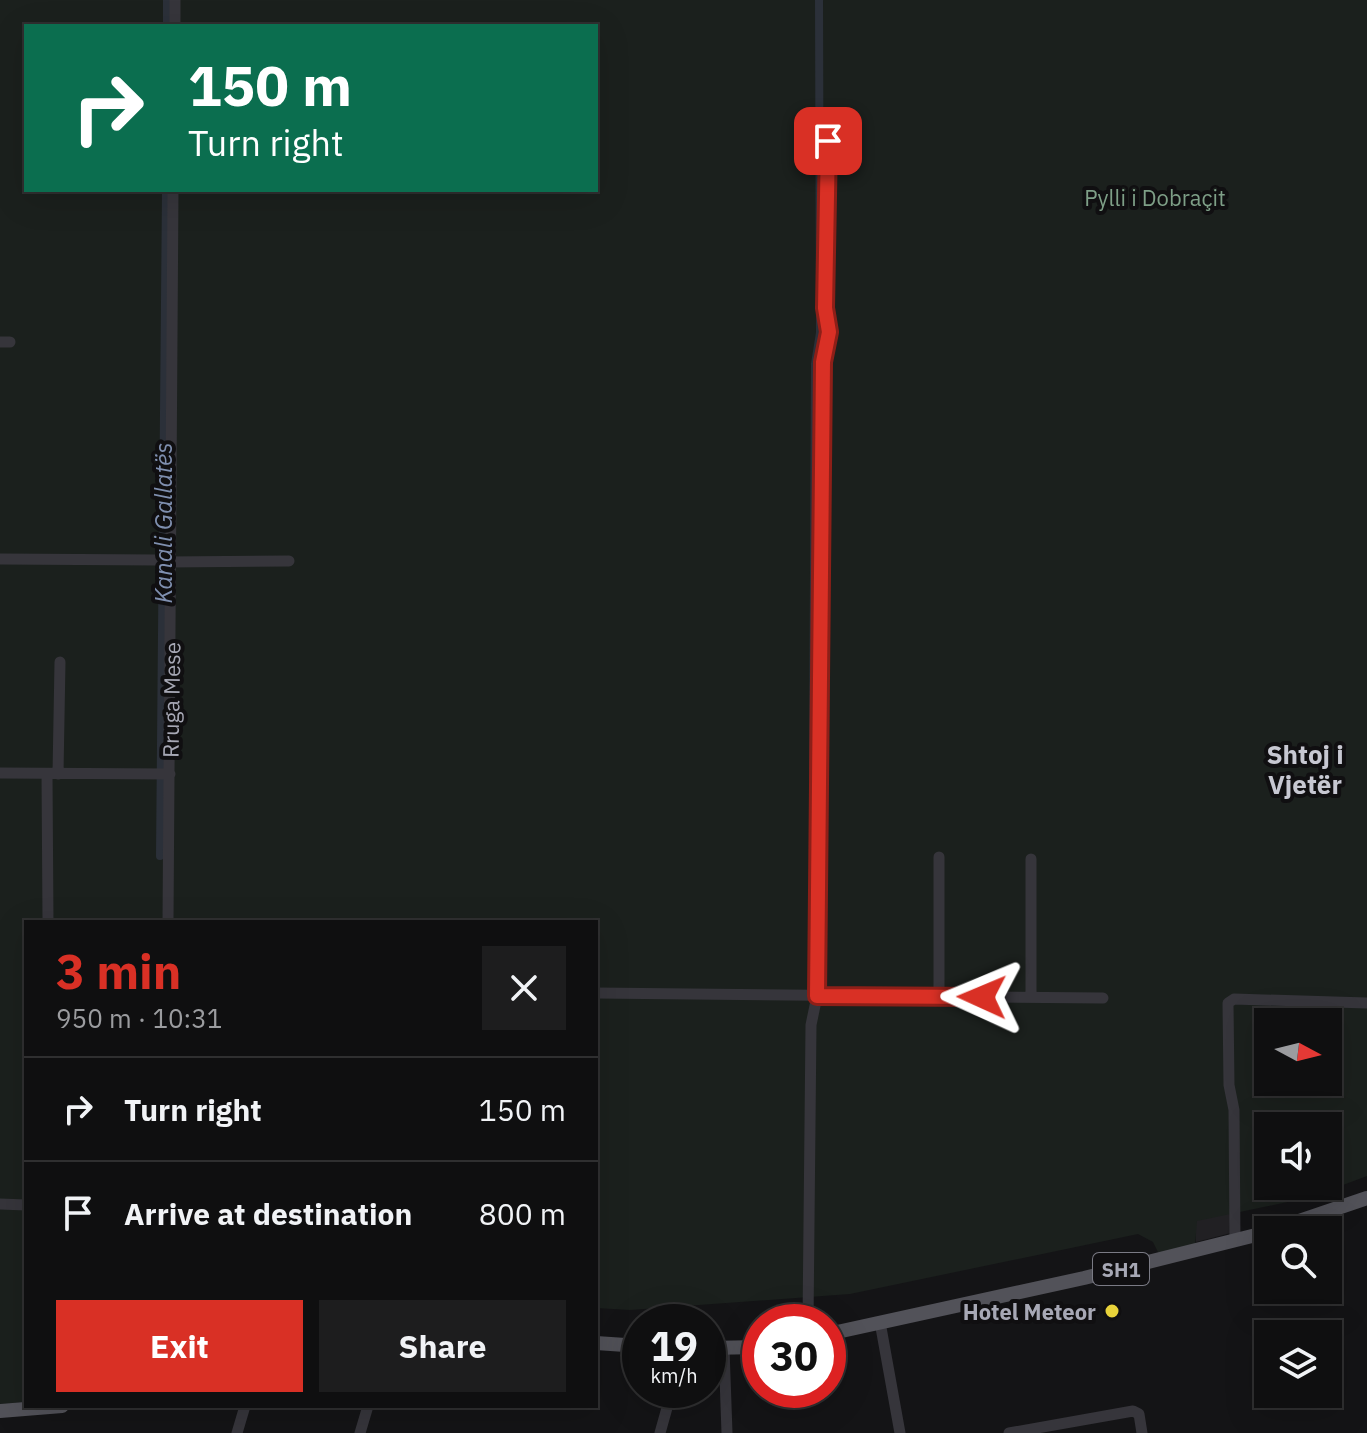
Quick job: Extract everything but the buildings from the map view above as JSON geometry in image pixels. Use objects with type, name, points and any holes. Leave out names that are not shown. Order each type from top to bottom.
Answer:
[{"type":"main road","name":"SH1","points":[[1314,1216],[1367,1198]]},
{"type":"main road","name":"SH1","points":[[846,1332],[1254,1236]]},
{"type":"main road","points":[[598,1342],[622,1343]]},
{"type":"main road","points":[[0,1411],[37,1408]]},
{"type":"street","points":[[175,0],[175,24]]},
{"type":"street","points":[[808,1304],[811,1039],[812,1013],[817,996],[823,362],[829,332],[825,308],[828,141]]},
{"type":"street","name":"Rruga Mese","points":[[168,920],[162,774],[173,192]]},
{"type":"street","points":[[0,559],[289,561]]},
{"type":"street","points":[[48,920],[52,774],[60,662]]},
{"type":"street","points":[[0,773],[162,774]]},
{"type":"street","points":[[939,857],[939,996]]},
{"type":"street","points":[[1031,859],[1031,997]]},
{"type":"street","points":[[598,993],[1103,998]]},
{"type":"street","points":[[1235,1241],[1234,1110],[1229,1085],[1228,1003],[1234,999],[1367,1003]]},
{"type":"street","points":[[0,1204],[24,1205]]},
{"type":"street","points":[[881,1325],[900,1433]]},
{"type":"street","points":[[726,1405],[727,1433]]},
{"type":"street","points":[[237,1433],[244,1408]]},
{"type":"street","points":[[360,1433],[367,1408]]},
{"type":"street","points":[[660,1433],[667,1408]]},
{"type":"street","points":[[1009,1433],[1133,1411],[1139,1414],[1142,1433]]},
{"type":"shaded area","points":[[1196,1153],[1232,1154],[1231,1233],[1196,1242]]},
{"type":"green space","name":"Pylli i Dobraçit","points":[[0,0],[1367,0],[1367,1176],[1342,1185],[1342,1112],[1254,1112],[1254,1200],[1297,1200],[1197,1221],[1195,1246],[1159,1254],[1153,1242],[1138,1234],[850,1294],[712,1304],[622,1304],[622,1310],[598,1308],[598,920],[24,920],[24,1402],[0,1404]]},
{"type":"waterway","name":"Kanali Gallatës","points":[[167,0],[167,24]]},
{"type":"waterway","points":[[813,778],[815,364],[820,333],[819,0]]},
{"type":"waterway","name":"Kanali Gallatës","points":[[160,856],[166,192]]},
{"type":"place","name":"Hotel Meteor","points":[[1112,1311]]},
{"type":"district","name":"Shtoj i Vjetër","points":[[1305,769]]},
{"type":"route","points":[[828,141],[825,308],[829,332],[823,362],[817,996],[982,997]]}]
